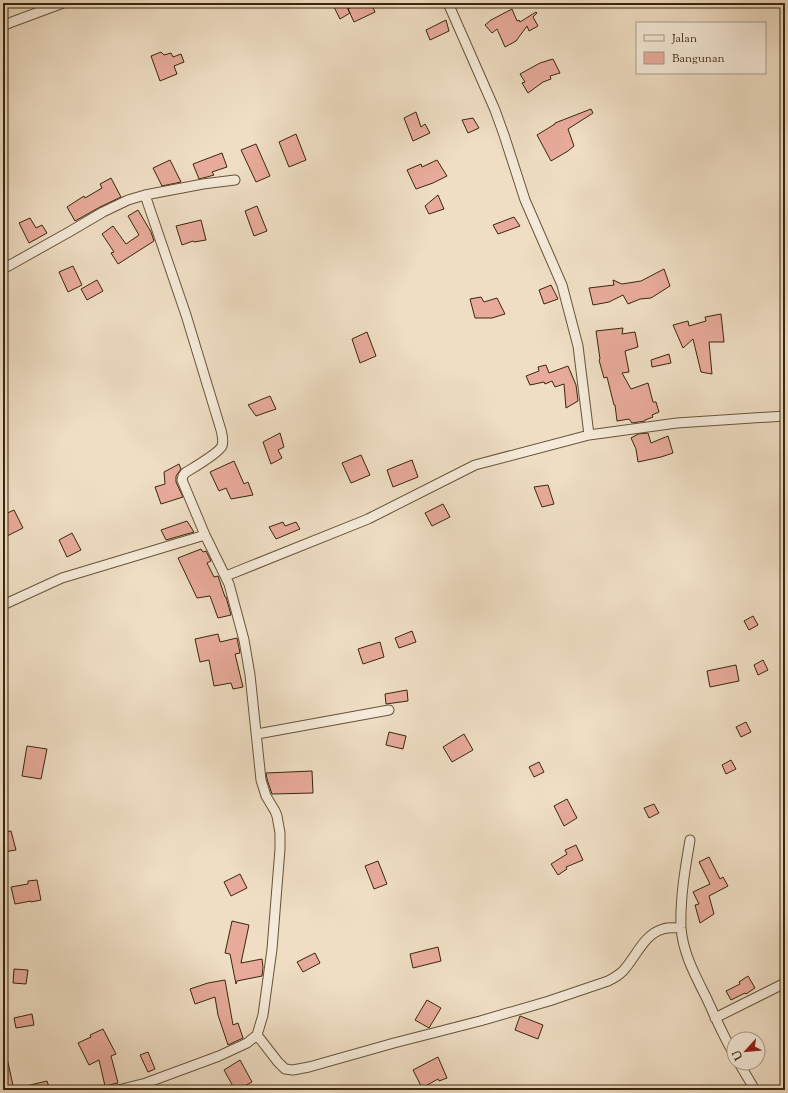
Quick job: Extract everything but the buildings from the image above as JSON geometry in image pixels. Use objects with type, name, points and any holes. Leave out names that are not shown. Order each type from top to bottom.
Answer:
[{"type":"street","points":[[3,26],[63,3]]},
{"type":"street","points":[[448,3],[495,110],[525,200],[562,285],[578,346],[589,435]]},
{"type":"street","points":[[3,269],[103,212],[128,200],[145,195],[203,184],[235,180]]},
{"type":"street","points":[[118,1090],[146,1083],[219,1056],[247,1043],[257,1035],[263,1015],[272,949],[280,844],[277,816],[266,796],[261,780],[250,675],[244,640],[229,584],[205,535],[182,480],[185,473],[211,456],[220,448],[223,439],[186,315],[145,195]]},
{"type":"street","points":[[226,576],[368,518],[475,465],[589,435],[678,423],[785,416]]},
{"type":"street","points":[[3,604],[62,578],[205,535]]},
{"type":"street","points":[[257,734],[389,710]]},
{"type":"street","points":[[690,840],[683,887],[681,928],[687,956],[726,1038]]},
{"type":"street","points":[[257,1035],[278,1062],[286,1069],[293,1070],[309,1067],[519,1010],[608,981],[617,977],[623,971],[645,941],[654,933],[670,927],[681,928]]},
{"type":"street","points":[[716,1018],[785,983]]},
{"type":"street","points":[[744,1071],[755,1090]]}]
